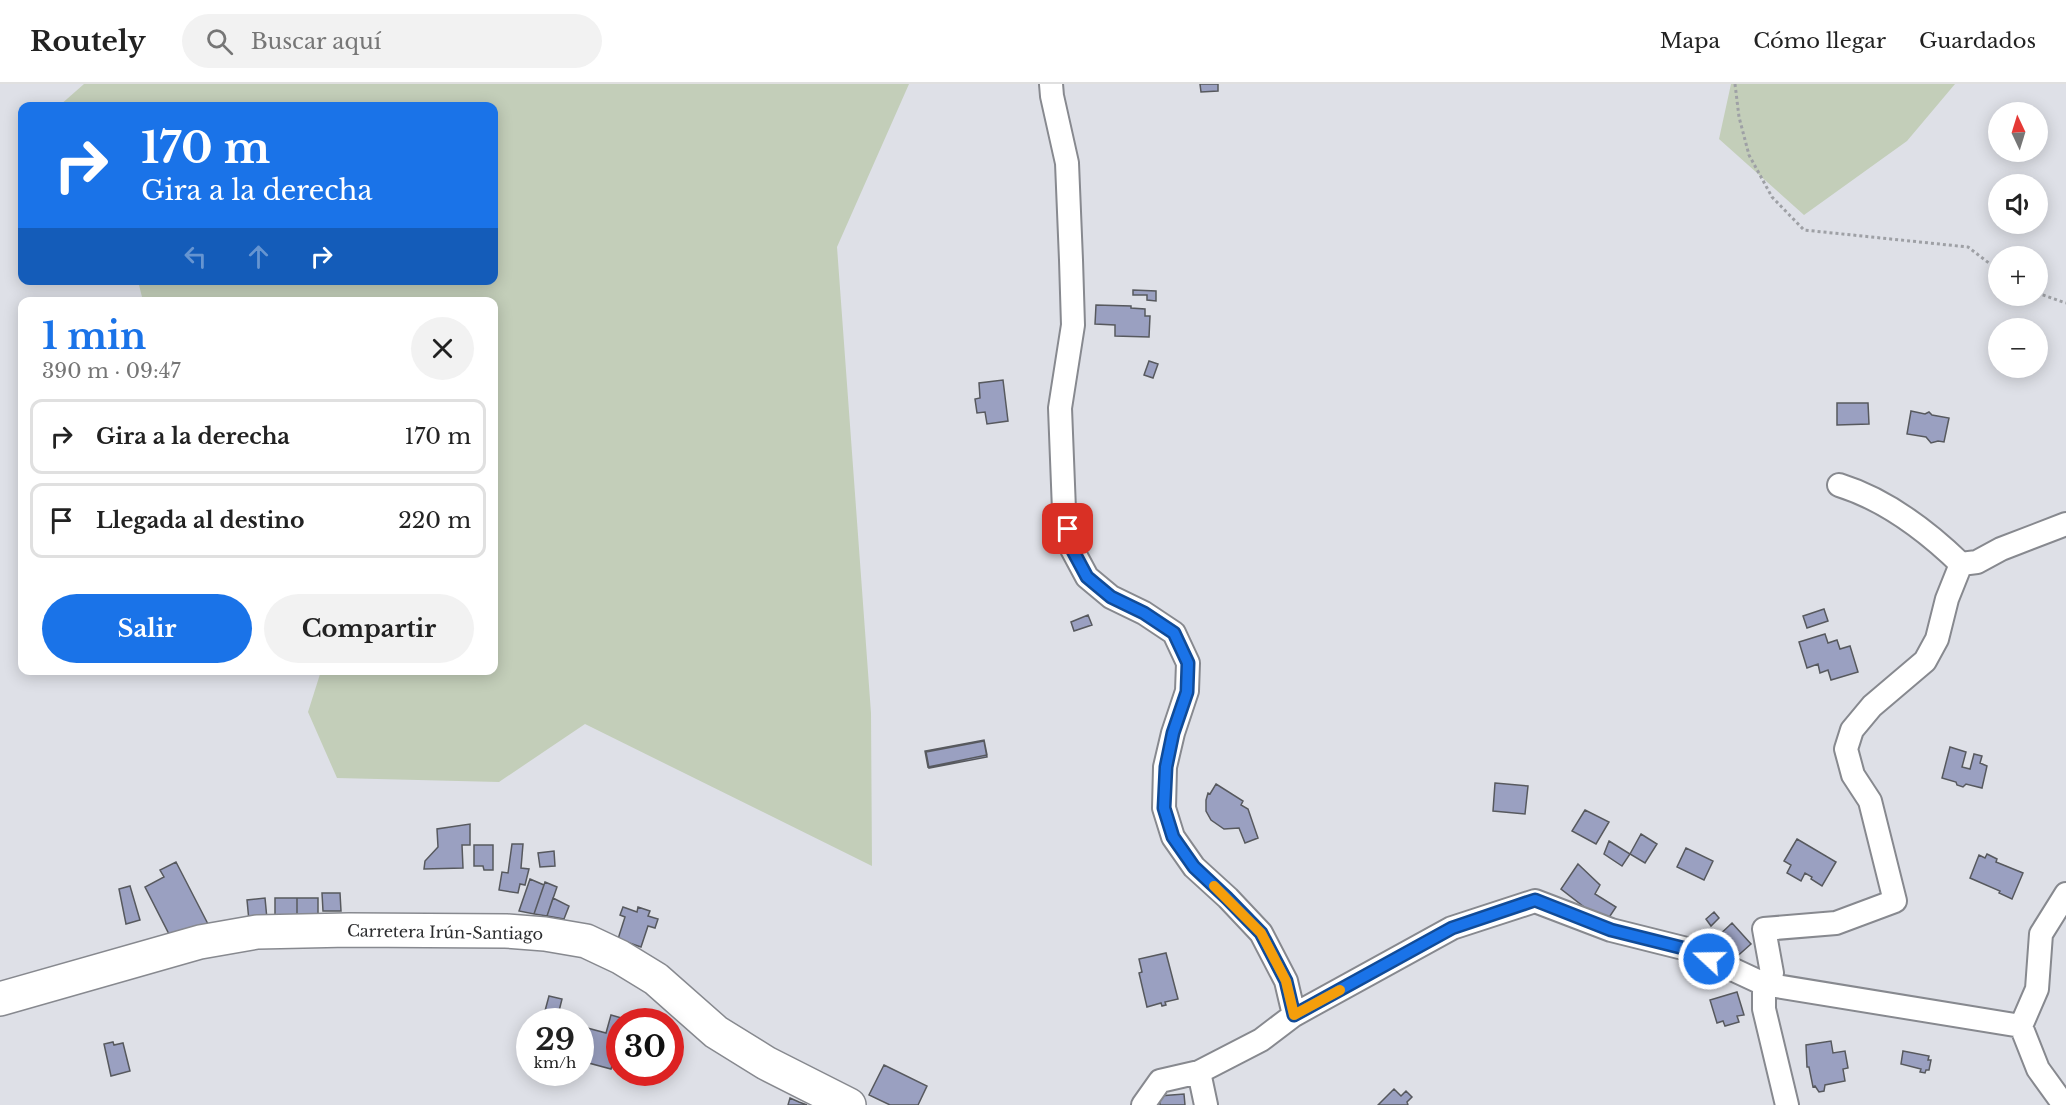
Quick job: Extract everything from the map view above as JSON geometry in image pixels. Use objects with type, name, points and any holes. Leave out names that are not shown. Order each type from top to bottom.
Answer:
[{"type":"highway","name":"Carretera Irún-Santiago","points":[[0,999],[200,942],[257,932],[506,931],[546,934],[586,941],[620,957],[656,979],[716,1032],[766,1063],[849,1105]]},
{"type":"street","points":[[1051,84],[1067,163],[1071,249],[1073,325],[1060,408],[1064,510],[1072,549],[1087,577],[1111,597],[1144,613],[1174,633],[1188,663],[1188,672],[1187,692],[1173,733],[1166,767],[1164,808],[1167,818],[1173,837],[1194,867],[1261,933],[1286,981],[1294,1015]]},
{"type":"street","points":[[1839,485],[1854,490],[1905,519],[1946,549],[1961,564]]},
{"type":"street","points":[[1961,564],[1977,562],[2001,549],[2066,524]]},
{"type":"street","points":[[1787,1105],[1764,1009],[1764,984],[1772,973],[1764,929],[1836,923],[1895,901],[1870,801],[1853,775],[1846,749],[1852,730],[1872,706],[1925,661],[1937,639],[1947,599],[1961,564]]},
{"type":"street","points":[[2064,1105],[2038,1069],[2021,1026],[2037,989],[2041,934],[2066,894]]},
{"type":"street","points":[[1143,1105],[1160,1082],[1199,1072],[1261,1040],[1294,1015],[1452,928],[1535,900],[1611,930],[1691,950],[1764,984],[2021,1026]]},
{"type":"street","points":[[1199,1072],[1206,1105]]},
{"type":"path","points":[[1735,84],[1739,117],[1749,155],[1772,197],[1804,230],[1968,247],[1988,262]]},
{"type":"path","points":[[2048,297],[2066,303]]},
{"type":"green space","points":[[84,84],[909,84],[837,247],[871,713],[872,866],[585,724],[499,782],[337,778],[308,712],[320,675],[498,675],[498,297],[142,297],[139,285],[498,285],[498,102],[64,102]]},
{"type":"green space","points":[[1731,84],[1955,84],[1907,141],[1804,215],[1719,139]]},
{"type":"building","points":[[1200,84],[1218,84],[1218,91],[1201,92]]},
{"type":"building","points":[[1133,290],[1156,291],[1156,301],[1147,300],[1147,295],[1133,295]]},
{"type":"building","points":[[1096,305],[1131,306],[1131,308],[1145,309],[1145,316],[1150,316],[1149,337],[1115,336],[1115,325],[1095,324]]},
{"type":"building","points":[[1149,361],[1158,364],[1153,378],[1144,375]]},
{"type":"building","points":[[1003,380],[1008,421],[987,424],[985,412],[977,413],[975,399],[980,398],[979,383]]},
{"type":"building","points":[[1837,403],[1868,403],[1869,424],[1837,425]]},
{"type":"building","points":[[1911,411],[1925,414],[1929,412],[1932,415],[1949,418],[1944,442],[1931,443],[1926,437],[1907,434]]},
{"type":"building","points":[[1824,609],[1828,621],[1807,628],[1803,616]]},
{"type":"building","points":[[1088,615],[1092,625],[1074,631],[1071,622]]},
{"type":"building","points":[[1825,634],[1828,643],[1837,640],[1840,649],[1850,646],[1858,672],[1831,680],[1828,670],[1820,673],[1818,664],[1807,668],[1799,642]]},
{"type":"building","points":[[984,740],[987,755],[928,767],[925,751]]},
{"type":"building","points":[[984,741],[987,757],[929,768],[926,752]]},
{"type":"building","points":[[1950,747],[1966,752],[1962,767],[1970,769],[1974,754],[1982,756],[1980,763],[1987,766],[1982,788],[1966,784],[1963,787],[1957,785],[1956,782],[1942,778]]},
{"type":"building","points":[[1495,783],[1528,786],[1525,814],[1493,811]]},
{"type":"building","points":[[1216,784],[1243,801],[1241,805],[1248,809],[1258,838],[1245,843],[1239,828],[1224,829],[1211,820],[1206,811],[1206,800],[1208,793],[1210,794]]},
{"type":"building","points":[[1585,810],[1609,822],[1596,844],[1572,831]]},
{"type":"building","points":[[470,824],[470,845],[462,845],[463,868],[424,869],[425,861],[438,847],[437,829]]},
{"type":"building","points":[[1641,834],[1657,844],[1645,863],[1630,854]]},
{"type":"building","points":[[1797,839],[1836,862],[1822,886],[1805,873],[1801,881],[1787,873],[1791,865],[1784,861]]},
{"type":"building","points":[[1609,841],[1630,854],[1622,866],[1604,854]]},
{"type":"building","points":[[512,844],[523,844],[521,868],[529,869],[525,885],[520,884],[518,893],[499,890],[502,872],[508,873]]},
{"type":"building","points":[[474,845],[493,845],[493,870],[484,870],[483,866],[474,866]]},
{"type":"building","points":[[1686,848],[1713,861],[1704,880],[1677,867]]},
{"type":"building","points":[[554,851],[555,866],[540,867],[538,853]]},
{"type":"building","points":[[1987,854],[1997,859],[1996,862],[2023,873],[2012,899],[1970,878],[1979,855],[1985,858]]},
{"type":"building","points":[[176,862],[209,926],[170,936],[145,887],[164,877],[160,870]]},
{"type":"building","points":[[1578,864],[1600,885],[1595,894],[1616,907],[1606,922],[1582,910],[1584,907],[1561,889]]},
{"type":"building","points":[[530,879],[544,885],[534,914],[519,911]]},
{"type":"building","points":[[545,882],[557,887],[547,916],[534,914]]},
{"type":"building","points":[[130,886],[140,920],[126,924],[119,889]]},
{"type":"building","points":[[322,893],[340,893],[341,911],[323,911]]},
{"type":"building","points":[[265,898],[267,919],[249,921],[247,900]]},
{"type":"building","points":[[275,898],[297,898],[297,921],[275,921]]},
{"type":"building","points":[[297,898],[318,898],[318,920],[297,921]]},
{"type":"building","points":[[553,898],[569,906],[564,919],[547,916]]},
{"type":"building","points":[[623,907],[637,912],[638,907],[650,911],[648,916],[658,919],[655,928],[648,926],[641,947],[618,939],[625,917],[620,915]]},
{"type":"building","points":[[1714,912],[1719,918],[1711,926],[1706,919]]},
{"type":"building","points":[[1732,923],[1751,944],[1733,960],[1714,940]]},
{"type":"building","points":[[1166,953],[1178,999],[1165,1002],[1166,1005],[1162,1006],[1161,1003],[1147,1007],[1139,973],[1142,972],[1139,959]]},
{"type":"building","points":[[1737,992],[1744,1015],[1737,1016],[1739,1022],[1725,1026],[1723,1021],[1717,1023],[1710,1000]]},
{"type":"building","points":[[549,996],[562,999],[560,1008],[546,1008]]},
{"type":"building","points":[[594,1030],[606,1033],[606,1068],[594,1064]]},
{"type":"building","points":[[1831,1041],[1833,1053],[1845,1051],[1848,1068],[1843,1069],[1845,1081],[1825,1085],[1824,1091],[1819,1092],[1815,1086],[1813,1087],[1809,1067],[1807,1067],[1806,1045]]},
{"type":"building","points":[[113,1042],[114,1045],[123,1043],[130,1071],[111,1076],[104,1044]]},
{"type":"building","points":[[1903,1051],[1929,1056],[1928,1060],[1931,1060],[1929,1070],[1925,1073],[1920,1072],[1921,1069],[1901,1064]]},
{"type":"building","points":[[884,1065],[927,1086],[918,1105],[890,1105],[869,1095]]},
{"type":"building","points":[[1394,1089],[1401,1096],[1406,1091],[1412,1097],[1407,1102],[1408,1105],[1378,1105]]},
{"type":"building","points":[[1184,1094],[1185,1105],[1160,1105],[1159,1096]]},
{"type":"building","points":[[790,1098],[799,1102],[807,1105],[788,1105]]},
{"type":"slow traffic","points":[[1214,886],[1261,933],[1286,981],[1294,1015],[1340,990]]},
{"type":"route","points":[[1068,529],[1072,549],[1087,577],[1111,597],[1144,613],[1174,633],[1188,663],[1187,692],[1173,733],[1166,767],[1164,808],[1173,837],[1194,867],[1261,933],[1286,981],[1294,1015],[1452,928],[1535,900],[1611,930],[1691,950],[1709,959]]}]
